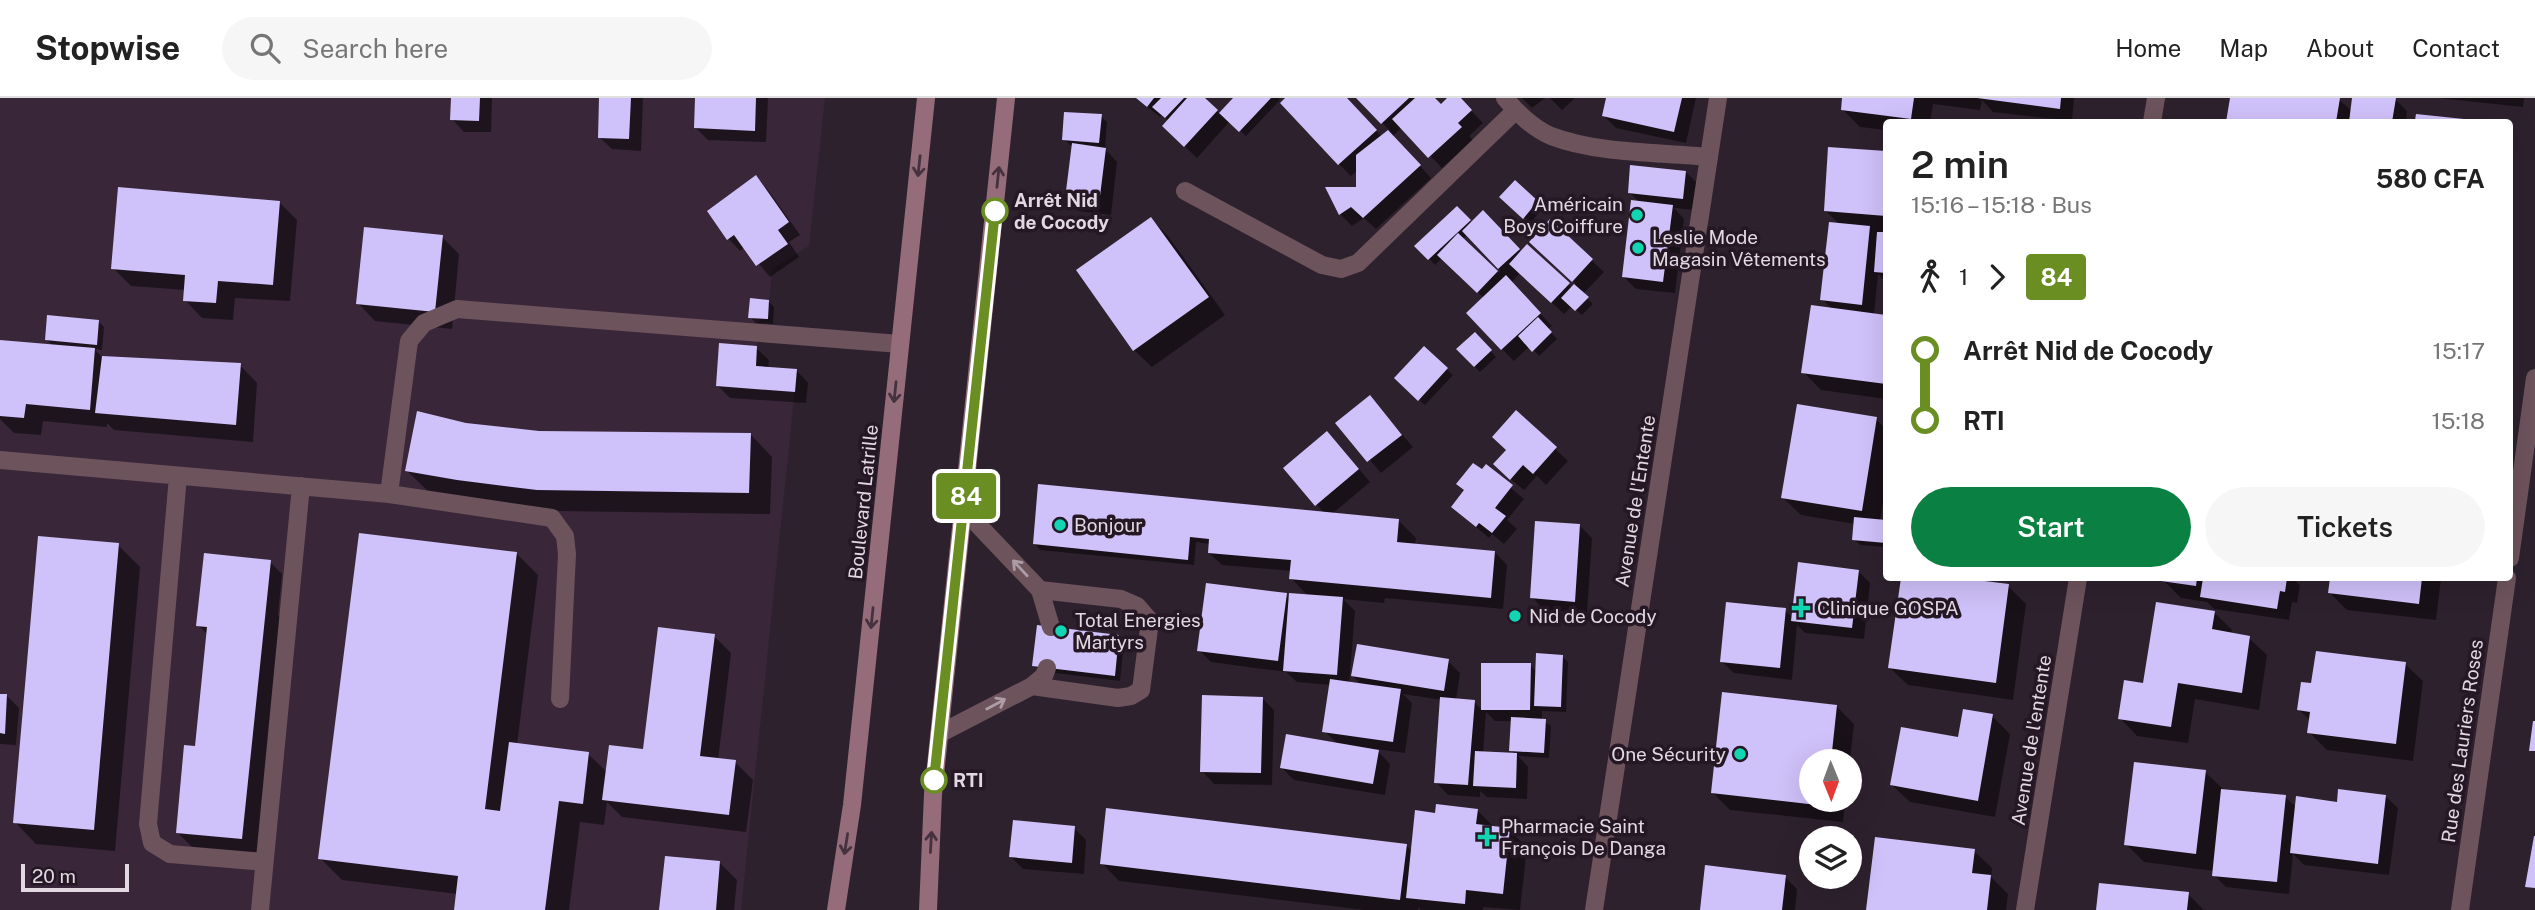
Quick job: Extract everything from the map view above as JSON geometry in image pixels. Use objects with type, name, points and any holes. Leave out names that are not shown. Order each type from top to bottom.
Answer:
[{"type":"main road","name":"Boulevard Latrille","points":[[836,910],[854,791],[926,98]]},
{"type":"main road","points":[[928,910],[933,794],[1006,98]]},
{"type":"street","name":"Avenue de l'Entente","points":[[1594,910],[1718,98]]},
{"type":"street","points":[[2152,119],[2156,98]]},
{"type":"street","points":[[1185,191],[1322,265],[1341,269],[1358,263],[1510,104],[1550,135],[1594,146],[1709,157]]},
{"type":"street","points":[[389,494],[409,341],[424,323],[457,309],[900,344]]},
{"type":"street","points":[[2513,536],[2535,378]]},
{"type":"street","points":[[0,460],[389,494],[552,519],[565,536],[568,554],[560,699]]},
{"type":"street","points":[[178,476],[148,824],[152,843],[170,854],[264,862]]},
{"type":"street","points":[[260,910],[301,486]]},
{"type":"street","points":[[964,510],[1040,590],[1051,627]]},
{"type":"street","name":"Avenue de l'entente","points":[[2025,910],[2078,581]]},
{"type":"street","name":"Rue des Lauriers Roses","points":[[2460,910],[2507,581]]},
{"type":"street","points":[[1032,685],[1118,698],[1131,696],[1141,690],[1150,621],[1138,606],[1121,599],[1040,590]]},
{"type":"street","points":[[939,734],[1032,685],[1044,676],[1047,668]]},
{"type":"shaded area","points":[[0,98],[825,98],[809,246],[772,269],[768,319],[760,319],[758,332],[756,366],[797,369],[741,910],[0,910]]},
{"type":"building","points":[[451,98],[480,98],[479,121],[450,120]]},
{"type":"building","points":[[599,98],[631,98],[629,139],[598,138]]},
{"type":"building","points":[[695,98],[756,98],[755,131],[694,128]]},
{"type":"building","points":[[1136,98],[1154,98],[1147,107]]},
{"type":"building","points":[[1161,98],[1184,98],[1165,118],[1152,107]]},
{"type":"building","points":[[1187,98],[1205,98],[1218,110],[1184,147],[1162,126]]},
{"type":"building","points":[[1233,98],[1271,98],[1239,132],[1219,113]]},
{"type":"building","points":[[1285,98],[1347,98],[1377,130],[1338,165],[1280,103]]},
{"type":"building","points":[[1356,98],[1409,98],[1381,124]]},
{"type":"building","points":[[1415,98],[1435,98],[1441,104],[1447,98],[1461,98],[1472,110],[1458,123],[1462,127],[1428,158],[1392,119]]},
{"type":"building","points":[[1606,98],[1682,98],[1674,132],[1602,116]]},
{"type":"building","points":[[1842,98],[1914,98],[1911,119],[1841,110]]},
{"type":"building","points":[[1977,98],[2061,98],[2060,109]]},
{"type":"building","points":[[2230,98],[2340,98],[2336,119],[2226,119]]},
{"type":"building","points":[[2352,98],[2396,98],[2392,119],[2349,119]]},
{"type":"building","points":[[1064,112],[1102,114],[1099,143],[1062,140]]},
{"type":"building","points":[[2416,114],[2464,119],[2415,119]]},
{"type":"building","points":[[1388,130],[1421,165],[1363,218],[1351,207],[1339,215],[1325,187],[1356,187],[1356,155]]},
{"type":"building","points":[[1072,143],[1106,148],[1099,204],[1065,199]]},
{"type":"building","points":[[1828,147],[1883,151],[1883,216],[1824,211]]},
{"type":"building","points":[[1630,165],[1686,171],[1683,199],[1628,193]]},
{"type":"building","points":[[756,175],[789,222],[778,230],[788,244],[756,266],[734,235],[727,240],[707,211]]},
{"type":"building","points":[[1515,180],[1538,201],[1523,219],[1499,197]]},
{"type":"building","points":[[118,187],[280,201],[273,285],[218,281],[216,303],[183,301],[185,275],[111,269]]},
{"type":"building","points":[[1631,200],[1673,205],[1663,282],[1622,277]]},
{"type":"building","points":[[1457,206],[1471,220],[1428,260],[1414,246]]},
{"type":"building","points":[[1483,210],[1520,249],[1498,269],[1462,231]]},
{"type":"building","points":[[1151,217],[1209,297],[1133,351],[1076,270]]},
{"type":"building","points":[[1550,219],[1593,259],[1572,282],[1529,242]]},
{"type":"building","points":[[1829,222],[1870,226],[1862,305],[1820,300]]},
{"type":"building","points":[[364,227],[443,235],[435,312],[356,304]]},
{"type":"building","points":[[1877,232],[1883,232],[1883,273],[1874,272]]},
{"type":"building","points":[[1458,233],[1498,271],[1477,293],[1437,255]]},
{"type":"building","points":[[1527,244],[1570,283],[1551,303],[1509,264]]},
{"type":"building","points":[[1506,275],[1541,313],[1501,350],[1466,313]]},
{"type":"building","points":[[1574,284],[1589,297],[1575,311],[1561,298]]},
{"type":"building","points":[[750,298],[769,300],[768,319],[748,318]]},
{"type":"building","points":[[1811,305],[1883,315],[1883,384],[1801,373]]},
{"type":"building","points":[[47,315],[99,320],[97,345],[45,340]]},
{"type":"building","points":[[1538,317],[1552,332],[1532,352],[1518,336]]},
{"type":"building","points":[[1475,332],[1492,350],[1474,367],[1456,349]]},
{"type":"building","points":[[0,340],[95,348],[90,410],[26,404],[24,418],[0,416]]},
{"type":"building","points":[[719,343],[757,346],[756,366],[797,369],[795,392],[716,386]]},
{"type":"building","points":[[1424,346],[1448,368],[1418,401],[1394,378]]},
{"type":"building","points":[[102,356],[241,363],[236,425],[95,413]]},
{"type":"building","points":[[1370,395],[1402,435],[1367,462],[1335,423]]},
{"type":"building","points":[[1797,404],[1877,417],[1862,511],[1781,498]]},
{"type":"building","points":[[1516,410],[1557,447],[1533,474],[1523,465],[1510,480],[1493,464],[1506,450],[1492,437]]},
{"type":"building","points":[[417,411],[466,423],[539,431],[751,433],[749,493],[537,490],[405,471]]},
{"type":"building","points":[[1327,431],[1359,469],[1315,506],[1283,468]]},
{"type":"building","points":[[1473,463],[1482,469],[1486,464],[1513,485],[1495,508],[1506,516],[1492,533],[1479,523],[1476,527],[1451,507],[1464,490],[1456,484]]},
{"type":"building","points":[[1038,484],[1399,519],[1397,542],[1495,551],[1491,598],[1289,579],[1291,560],[1208,553],[1209,539],[1190,537],[1188,560],[1033,544]]},
{"type":"building","points":[[1854,517],[1883,520],[1883,543],[1852,540]]},
{"type":"building","points":[[1535,521],[1580,524],[1575,602],[1530,598]]},
{"type":"building","points":[[359,533],[517,552],[485,809],[500,811],[509,742],[589,752],[583,804],[559,801],[545,910],[454,910],[458,876],[318,859]]},
{"type":"building","points":[[38,536],[119,543],[94,830],[13,823]]},
{"type":"building","points":[[204,553],[271,560],[242,839],[176,833],[184,745],[195,746],[207,627],[196,626]]},
{"type":"building","points":[[1798,562],[1859,570],[1852,628],[1791,621]]},
{"type":"building","points":[[1901,581],[1984,581],[2009,584],[1996,683],[1888,668]]},
{"type":"building","points":[[2161,581],[2197,581],[2196,586]]},
{"type":"building","points":[[2203,581],[2287,581],[2285,592],[2280,591],[2277,609],[2200,597]]},
{"type":"building","points":[[2330,581],[2422,581],[2419,604],[2328,593]]},
{"type":"building","points":[[1206,583],[1287,593],[1278,661],[1197,651]]},
{"type":"building","points":[[1289,593],[1343,597],[1337,675],[1283,671]]},
{"type":"building","points":[[1726,602],[1786,608],[1780,668],[1720,662]]},
{"type":"building","points":[[2156,602],[2215,611],[2212,629],[2250,636],[2242,693],[2178,683],[2171,727],[2118,719],[2124,680],[2143,683]]},
{"type":"building","points":[[1037,625],[1119,635],[1115,676],[1032,666]]},
{"type":"building","points":[[658,627],[715,634],[700,756],[736,760],[729,815],[602,800],[609,745],[643,749]]},
{"type":"building","points":[[1357,644],[1449,659],[1444,691],[1351,676]]},
{"type":"building","points":[[2316,651],[2406,662],[2396,744],[2307,733],[2310,712],[2297,710],[2301,682],[2311,683]]},
{"type":"building","points":[[1536,653],[1563,655],[1561,707],[1534,706]]},
{"type":"building","points":[[1481,663],[1531,663],[1530,710],[1481,710]]},
{"type":"building","points":[[1330,679],[1401,689],[1393,742],[1322,732]]},
{"type":"building","points":[[1722,692],[1837,705],[1832,749],[1799,749],[1799,803],[1711,793]]},
{"type":"building","points":[[0,694],[7,694],[5,734],[0,733]]},
{"type":"building","points":[[1202,695],[1263,697],[1261,773],[1200,772]]},
{"type":"building","points":[[1440,697],[1475,700],[1468,785],[1434,783]]},
{"type":"building","points":[[1963,709],[1993,714],[1978,801],[1890,785],[1901,727],[1958,737]]},
{"type":"building","points":[[1511,717],[1546,719],[1544,753],[1509,751]]},
{"type":"building","points":[[2533,721],[2535,751],[2529,751]]},
{"type":"building","points":[[1286,734],[1379,750],[1373,784],[1280,768]]},
{"type":"building","points":[[1475,751],[1517,753],[1516,788],[1473,786]]},
{"type":"building","points":[[2134,762],[2206,770],[2196,854],[2124,845]]},
{"type":"building","points":[[2221,789],[2286,795],[2277,882],[2212,876]]},
{"type":"building","points":[[2338,789],[2386,795],[2378,864],[2290,853],[2296,796],[2337,802]]},
{"type":"building","points":[[1436,804],[1478,809],[1476,824],[1510,828],[1503,894],[1466,890],[1465,904],[1406,898],[1415,810],[1435,813]]},
{"type":"building","points":[[1106,808],[1407,844],[1400,900],[1100,864]]},
{"type":"building","points":[[1013,820],[1075,826],[1072,863],[1009,857]]},
{"type":"building","points":[[2535,836],[2535,888],[2525,887]]},
{"type":"building","points":[[1875,837],[1975,849],[1972,873],[1991,875],[1987,910],[1866,910]]},
{"type":"building","points":[[665,856],[720,861],[716,910],[659,910]]},
{"type":"building","points":[[1705,865],[1786,875],[1782,910],[1700,910]]},
{"type":"building","points":[[2099,883],[2189,892],[2187,910],[2096,910]]},
{"type":"bus line","name":"84","points":[[934,780],[995,211]]},
{"type":"place","name":"Arrêt Nid de Cocody","points":[[995,211]]},
{"type":"place","name":"Américain Boys Coiffure","points":[[1637,215]]},
{"type":"place","name":"Leslie Mode Magasin Vêtements","points":[[1638,248]]},
{"type":"place","name":"Bonjour","points":[[1060,525]]},
{"type":"place","name":"Clinique GOSPA","points":[[1801,608]]},
{"type":"place","name":"Nid de Cocody","points":[[1515,616]]},
{"type":"place","name":"Total Energies Martyrs","points":[[1061,631]]},
{"type":"place","name":"One Sécurity","points":[[1740,754]]},
{"type":"place","name":"RTI","points":[[934,780]]},
{"type":"place","name":"Pharmacie Saint François De Danga","points":[[1487,837]]}]
